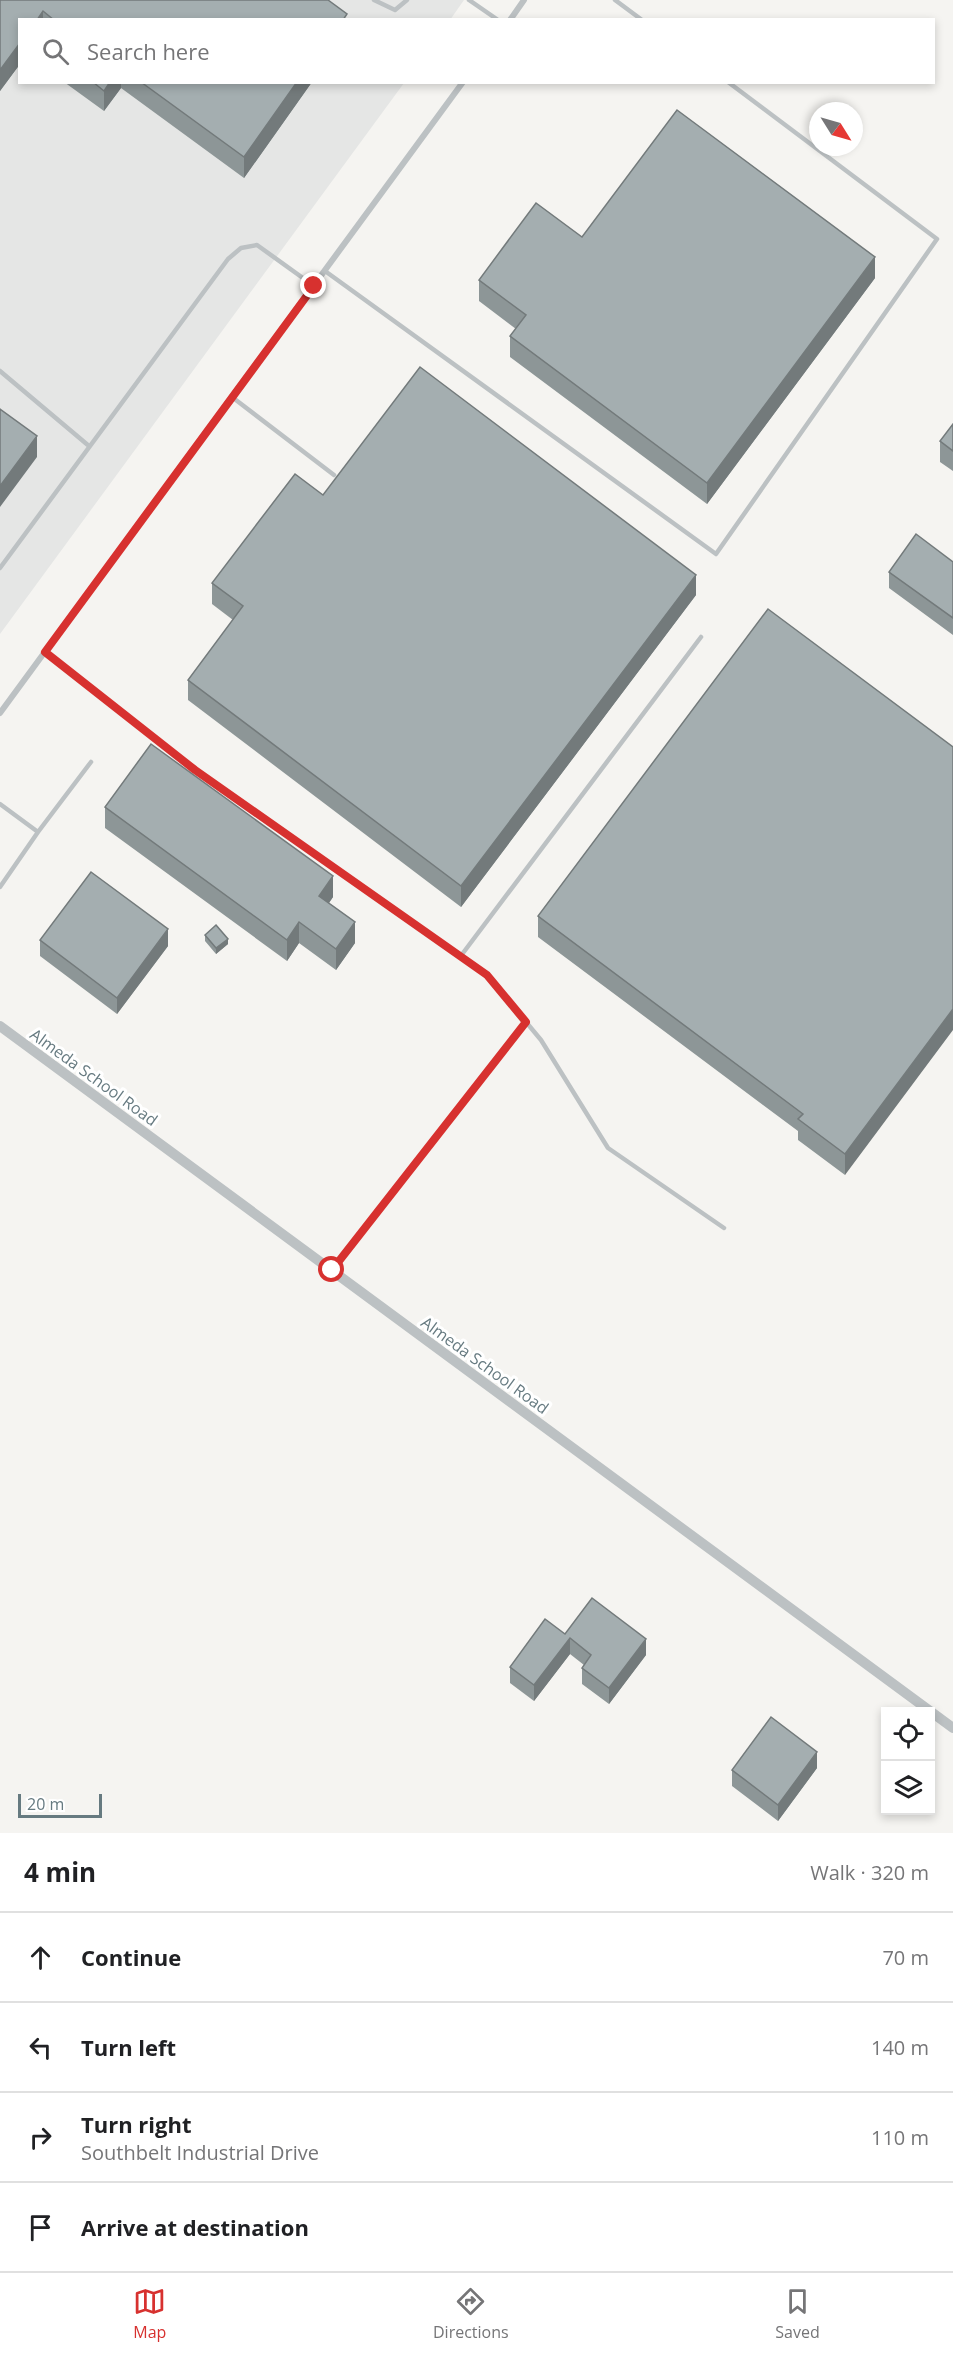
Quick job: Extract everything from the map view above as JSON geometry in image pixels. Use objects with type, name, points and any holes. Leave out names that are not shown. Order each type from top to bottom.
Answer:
[{"type":"street","points":[[511,18],[524,0]]},
{"type":"street","points":[[0,713],[462,84]]},
{"type":"street","name":"Almeda School Road","points":[[0,1026],[953,1728]]},
{"type":"lane","points":[[374,0],[395,10],[407,0]]},
{"type":"lane","points":[[469,0],[495,18]]},
{"type":"lane","points":[[615,0],[639,18]]},
{"type":"lane","points":[[325,271],[716,554],[937,239],[731,84]]},
{"type":"lane","points":[[0,568],[228,259],[241,248],[257,245],[314,286]]},
{"type":"lane","points":[[0,371],[89,446]]},
{"type":"lane","points":[[232,397],[334,475]]},
{"type":"lane","points":[[460,957],[701,637]]},
{"type":"lane","points":[[45,652],[195,770],[487,975],[541,1040],[608,1148],[724,1228]]},
{"type":"lane","points":[[0,887],[91,762]]},
{"type":"lane","points":[[0,804],[38,832]]},
{"type":"lane","points":[[332,1270],[526,1022]]},
{"type":"shaded area","points":[[0,0],[464,0],[451,18],[18,18],[18,84],[403,84],[0,634]]},
{"type":"building","points":[[0,0],[328,0],[347,14],[344,18],[52,18],[43,11],[38,18],[18,18],[18,46],[0,70]]},
{"type":"building","points":[[95,84],[109,84],[104,91]]},
{"type":"building","points":[[144,84],[296,84],[244,157]]},
{"type":"building","points":[[677,110],[875,257],[707,483],[510,336],[526,315],[479,280],[536,203],[582,237]]},
{"type":"building","points":[[420,367],[696,575],[461,886],[188,680],[243,606],[212,583],[295,474],[323,495]]},
{"type":"building","points":[[0,409],[37,436],[0,486]]},
{"type":"building","points":[[953,424],[953,451],[940,441]]},
{"type":"building","points":[[916,534],[953,562],[953,618],[889,572]]},
{"type":"building","points":[[768,609],[953,747],[953,1009],[845,1154],[798,1119],[803,1114],[538,916]]},
{"type":"building","points":[[151,744],[333,876],[319,896],[355,922],[336,949],[299,922],[287,940],[105,807]]},
{"type":"building","points":[[91,872],[168,929],[117,998],[40,940]]},
{"type":"building","points":[[216,925],[228,939],[216,948],[205,935]]},
{"type":"building","points":[[592,1598],[646,1639],[609,1688],[582,1668],[591,1655],[570,1638],[534,1685],[510,1667],[545,1619],[565,1634]]},
{"type":"building","points":[[771,1717],[817,1752],[778,1805],[732,1770]]},
{"type":"route","points":[[314,286],[45,652],[195,770],[487,975],[526,1022],[332,1270]]}]
